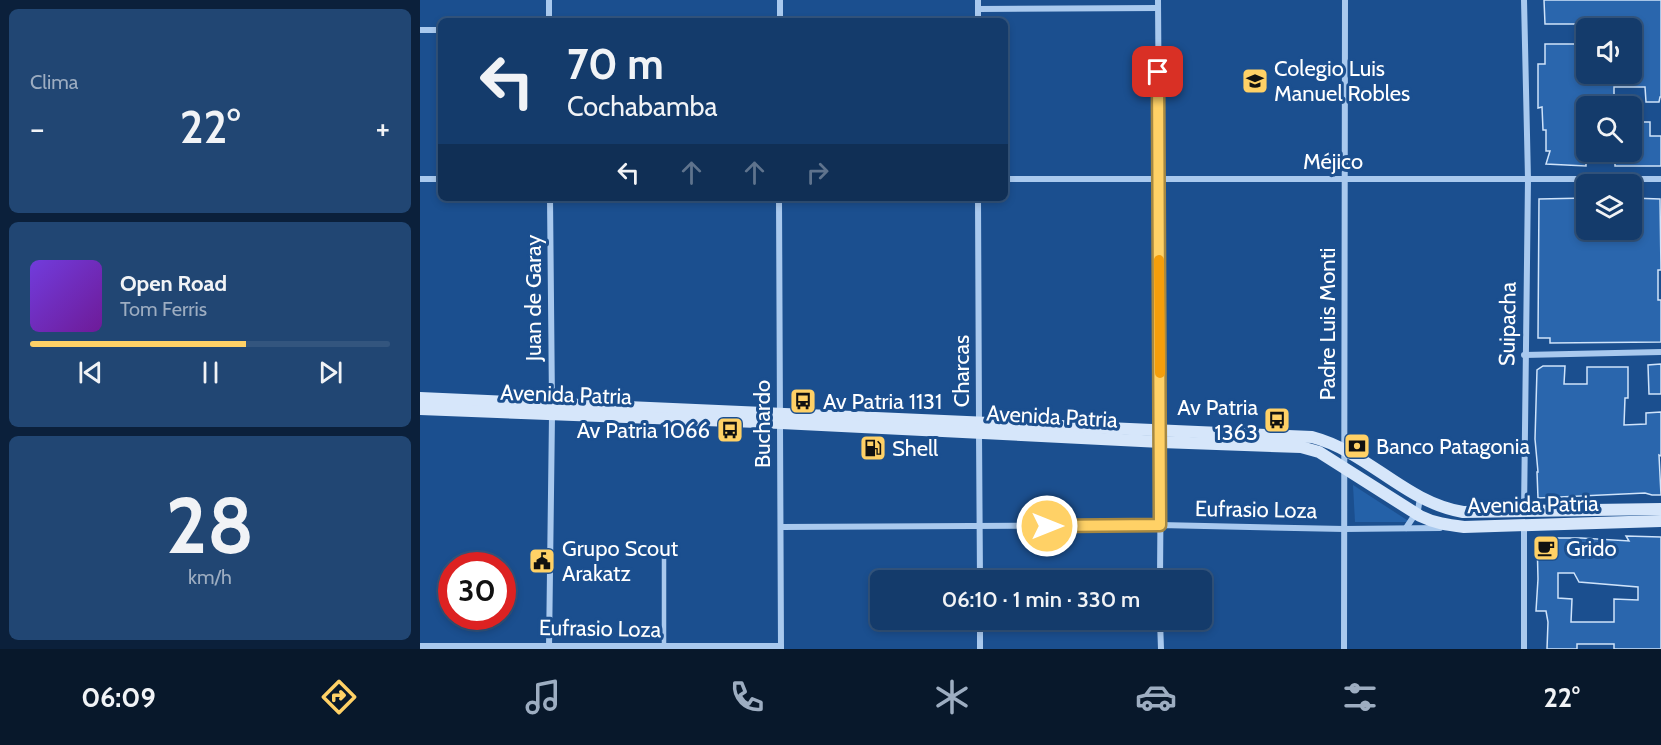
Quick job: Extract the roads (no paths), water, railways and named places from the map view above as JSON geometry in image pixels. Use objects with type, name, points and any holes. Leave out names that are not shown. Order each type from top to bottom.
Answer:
[{"type":"main road","name":"Avenida Patria","points":[[420,398],[552,409]]},
{"type":"main road","name":"Avenida Patria","points":[[420,408],[552,409],[780,418],[1161,436],[1301,447],[1319,452],[1416,514],[1431,521],[1464,527],[1661,521]]},
{"type":"main road","name":"Avenida Patria","points":[[1161,436],[1312,437],[1344,449],[1420,498],[1447,509],[1463,512],[1661,508]]},
{"type":"street","points":[[549,0],[549,18]]},
{"type":"street","points":[[780,0],[780,18]]},
{"type":"street","points":[[978,0],[978,18]]},
{"type":"street","points":[[1158,0],[1160,570]]},
{"type":"street","name":"Padre Luis Monti","points":[[1344,649],[1345,0]]},
{"type":"street","name":"Suipacha","points":[[1524,0],[1528,179],[1524,355],[1524,649]]},
{"type":"street","points":[[978,9],[1158,8]]},
{"type":"street","points":[[420,30],[438,30]]},
{"type":"street","points":[[420,179],[438,179]]},
{"type":"street","name":"Méjico","points":[[1008,179],[1661,179]]},
{"type":"street","name":"Juan de Garay","points":[[549,647],[552,409],[550,201]]},
{"type":"street","name":"Buchardo","points":[[779,201],[781,647]]},
{"type":"street","name":"Charcas","points":[[978,201],[980,570]]},
{"type":"street","points":[[1524,355],[1661,352]]},
{"type":"street","points":[[1406,528],[1420,506],[1420,498]]},
{"type":"street","name":"Eufrasio Loza","points":[[781,527],[1160,525],[1344,529],[1464,527]]},
{"type":"street","points":[[980,630],[980,649]]},
{"type":"street","points":[[1161,630],[1161,649]]},
{"type":"street","name":"Eufrasio Loza","points":[[420,646],[781,647]]},
{"type":"lane","points":[[664,554],[664,647]]},
{"type":"place","name":"Colegio Luis Manuel Robles","points":[[1255,81]]},
{"type":"place","name":"Av Patria 1131","points":[[803,401]]},
{"type":"place","name":"Av Patria 1363","points":[[1277,420]]},
{"type":"place","name":"Av Patria 1066","points":[[730,430]]},
{"type":"place","name":"Banco Patagonia","points":[[1357,446]]},
{"type":"place","name":"Shell","points":[[873,448]]},
{"type":"place","name":"Grido","points":[[1546,548]]},
{"type":"place","name":"Grupo Scout Arakatz","points":[[542,561]]}]
